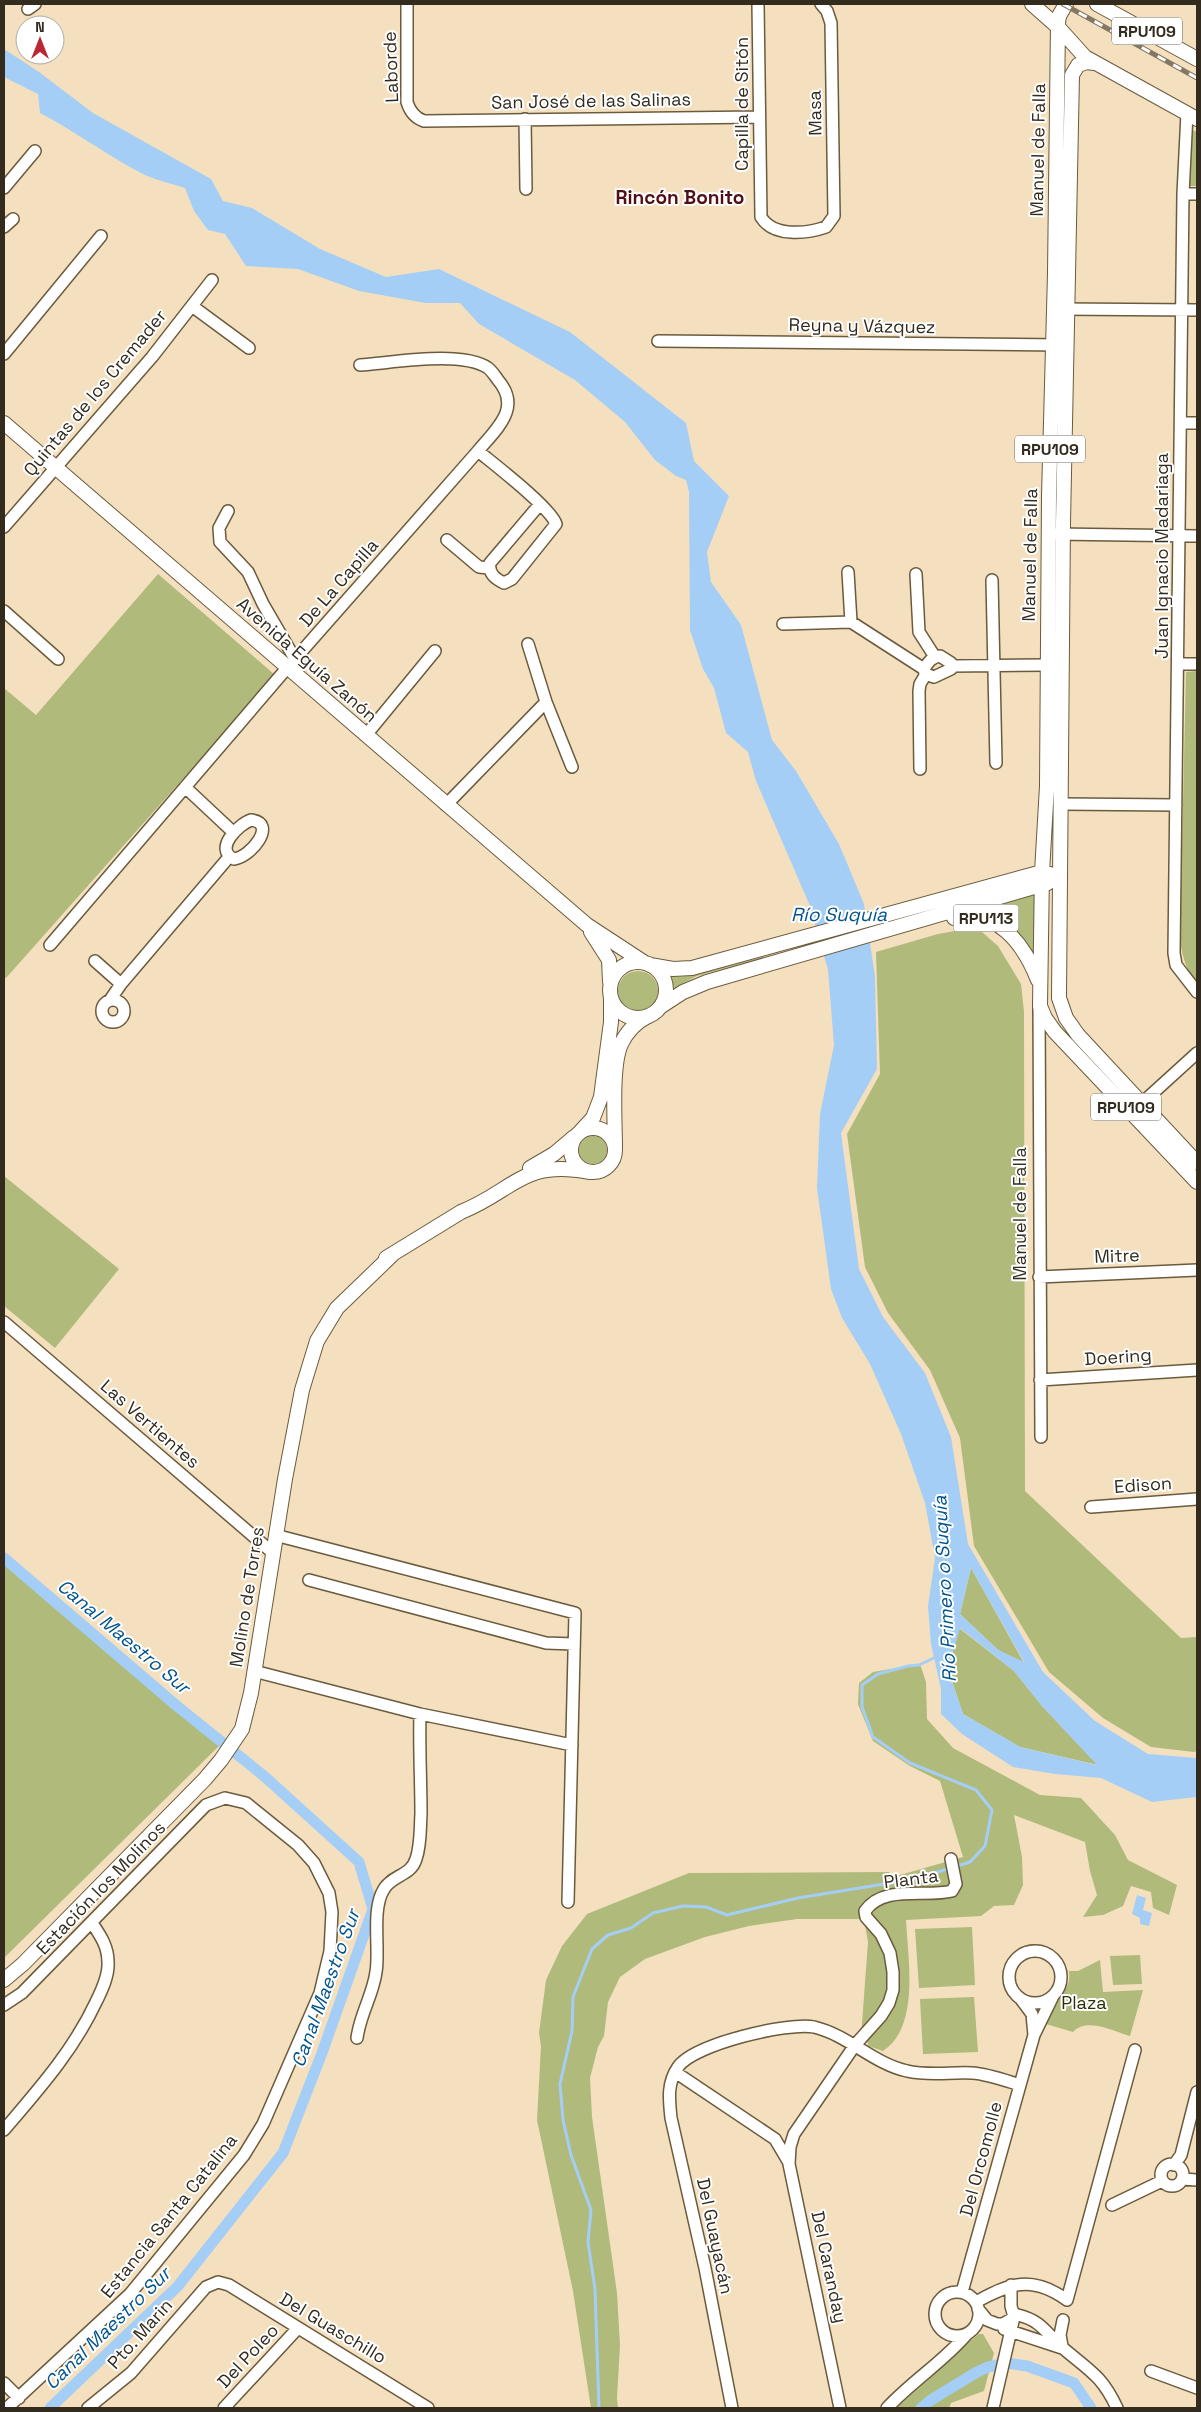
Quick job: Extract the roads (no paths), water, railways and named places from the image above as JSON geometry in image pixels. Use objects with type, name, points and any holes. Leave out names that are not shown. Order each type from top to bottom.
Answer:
[{"type":"main road","points":[[1032,4],[1058,26],[1076,49],[1094,63]]},
{"type":"main road","points":[[1039,4],[1053,4]]},
{"type":"main road","name":"RPU109","points":[[1058,26],[1059,16],[1066,4]]},
{"type":"main road","name":"RPU109","points":[[1097,4],[1197,59]]},
{"type":"main road","name":"Manuel de Falla","points":[[1058,26],[1061,309]]},
{"type":"main road","name":"Manuel de Falla","points":[[1063,1011],[1059,989],[1061,809],[1056,534],[1059,345],[1072,71],[1082,63],[1094,63]]},
{"type":"main road","name":"RPU109","points":[[1094,63],[1192,116]]},
{"type":"main road","name":"Avenida Eguía Zanón","points":[[4,423],[54,467],[291,664],[366,735],[587,925],[648,964]]},
{"type":"main road","name":"Manuel de Falla","points":[[1055,1032],[1042,1012],[1040,989],[1045,878],[1048,665],[1056,534]]},
{"type":"main road","points":[[1061,809],[1045,878],[1050,979],[1054,1000],[1063,1011]]},
{"type":"main road","name":"RPU113","points":[[611,992],[613,978],[622,967],[636,962],[685,969],[887,914],[1045,878]]},
{"type":"main road","name":"RPU113","points":[[589,1172],[602,1170],[612,1161],[615,1148],[616,1077],[620,1047],[632,1027],[655,1011],[698,985],[896,928],[1045,878]]},
{"type":"main road","name":"RPU113","points":[[896,928],[917,927],[963,916],[984,917],[1001,926],[1020,947],[1034,969],[1040,989]]},
{"type":"main road","name":"Avenida Eguía Zanón","points":[[587,925],[609,960],[611,992]]},
{"type":"main road","points":[[611,992],[617,1008],[627,1015],[639,1018],[655,1011],[665,995],[665,982],[658,971],[648,964]]},
{"type":"main road","name":"Molino de Torres","points":[[4,1980],[92,1898],[164,1825],[222,1760],[244,1722],[254,1671],[275,1535],[302,1390],[303,1372],[309,1346],[319,1323],[350,1287],[379,1262],[460,1212],[470,1203],[546,1160],[578,1134],[593,1118],[601,1097],[611,1022],[611,992]]},
{"type":"main road","name":"RPU109","points":[[1063,1011],[1078,1035],[1197,1163]]},
{"type":"main road","name":"RPU109","points":[[1055,1032],[1197,1182]]},
{"type":"main road","points":[[589,1172],[578,1166],[574,1160],[571,1148],[578,1134],[586,1129],[599,1128],[611,1136],[615,1148]]},
{"type":"main road","name":"Molino de Torres","points":[[460,1212],[473,1207],[533,1172],[559,1167],[589,1172]]},
{"type":"street","name":"Laborde","points":[[406,4],[407,102],[413,114],[424,121]]},
{"type":"street","name":"Capilla de Sitón","points":[[758,4],[760,208],[761,217],[773,229]]},
{"type":"street","name":"Masa","points":[[773,229],[780,231],[811,231],[826,227],[830,223],[835,209],[831,23],[827,11],[821,4]]},
{"type":"street","name":"Juan Ignacio Madariaga","points":[[1192,116],[1183,194],[1179,664],[1174,953],[1176,965],[1197,992]]},
{"type":"street","name":"San José de las Salinas","points":[[424,121],[759,117]]},
{"type":"street","points":[[525,119],[526,189]]},
{"type":"street","points":[[4,188],[35,151]]},
{"type":"street","points":[[1183,194],[1197,194]]},
{"type":"street","points":[[4,354],[101,236]]},
{"type":"street","name":"Quintas de los Cremader","points":[[4,527],[152,356],[212,280]]},
{"type":"street","points":[[192,306],[249,348]]},
{"type":"street","points":[[1061,309],[1197,310]]},
{"type":"street","name":"Reyna y Vázquez","points":[[658,341],[1059,345]]},
{"type":"street","name":"De La Capilla","points":[[50,945],[185,786],[478,451],[506,414],[510,400],[506,388],[489,368],[473,362],[447,358],[360,365]]},
{"type":"street","points":[[1181,423],[1197,423]]},
{"type":"street","points":[[478,451],[540,504],[554,518],[556,524],[512,579],[504,583],[496,579],[489,568],[490,563],[540,504]]},
{"type":"street","points":[[228,511],[219,528],[220,542],[248,572],[291,664]]},
{"type":"street","points":[[1056,534],[1197,536]]},
{"type":"street","points":[[447,540],[479,567],[489,568]]},
{"type":"street","points":[[848,572],[851,622]]},
{"type":"street","points":[[916,574],[919,632],[935,657]]},
{"type":"street","points":[[992,580],[996,763]]},
{"type":"street","points":[[4,611],[58,659]]},
{"type":"street","points":[[783,624],[851,622],[934,676],[948,672],[952,666]]},
{"type":"street","points":[[528,644],[546,702],[572,767]]},
{"type":"street","points":[[366,735],[435,651]]},
{"type":"street","points":[[935,657],[943,657],[952,666],[1048,665]]},
{"type":"street","points":[[920,769],[919,691],[925,671],[935,657]]},
{"type":"street","points":[[1179,664],[1197,664]]},
{"type":"street","points":[[446,804],[546,702]]},
{"type":"street","points":[[185,786],[233,832]]},
{"type":"street","points":[[1061,809],[1176,805]]},
{"type":"street","points":[[257,821],[262,829],[259,841],[246,855],[234,858],[229,856],[226,847],[233,832],[244,822],[257,821]]},
{"type":"street","points":[[110,1000],[121,984],[229,856]]},
{"type":"street","points":[[95,961],[121,984]]},
{"type":"street","name":"Manuel de Falla","points":[[1040,989],[1038,1047],[1038,1277],[1041,1437]]},
{"type":"street","points":[[1038,1047],[1043,1040],[1055,1032]]},
{"type":"street","points":[[1142,1103],[1197,1053]]},
{"type":"street","name":"Mitre","points":[[1038,1277],[1197,1270]]},
{"type":"street","name":"Las Vertientes","points":[[4,1324],[272,1553]]},
{"type":"street","name":"Doering","points":[[1040,1380],[1197,1370]]},
{"type":"street","name":"Edison","points":[[1091,1506],[1197,1499]]},
{"type":"street","points":[[275,1535],[575,1613],[568,1902]]},
{"type":"street","points":[[309,1580],[546,1642],[574,1644]]},
{"type":"street","points":[[254,1671],[420,1714],[572,1745]]},
{"type":"street","points":[[356,2038],[360,2017],[367,2003],[376,1972],[377,1934],[383,1889],[392,1880],[406,1874],[412,1868],[420,1842],[420,1714]]},
{"type":"street","name":"Estación los Molinos","points":[[4,2005],[22,1994],[206,1805],[224,1798]]},
{"type":"street","name":"Estancia Santa Catalina","points":[[7,2408],[130,2294],[244,2155],[263,2124],[320,1993],[330,1951],[332,1924],[331,1902],[320,1872],[298,1845],[255,1808],[236,1799],[224,1798]]},
{"type":"street","name":"Planta","points":[[855,2045],[882,2016],[893,1990],[890,1953],[881,1934],[866,1917],[865,1911],[869,1906],[883,1898],[898,1894],[944,1893],[952,1891],[956,1884],[956,1874],[952,1859]]},
{"type":"street","points":[[4,2130],[71,2048],[100,1992],[108,1968],[107,1954],[103,1939],[92,1923]]},
{"type":"street","points":[[1019,1997],[1035,2003],[1052,1998],[1061,1983],[1060,1967],[1048,1954],[1032,1951],[1016,1959],[1009,1974],[1013,1990],[1032,2014],[1034,2035]]},
{"type":"street","name":"Del Orcomolle","points":[[962,2292],[1034,2035],[1052,1998]]},
{"type":"street","points":[[794,2134],[782,2140],[775,2139],[675,2072],[682,2062],[706,2048],[742,2037],[791,2028],[814,2027],[906,2071],[985,2074],[1020,2084]]},
{"type":"street","name":"Del Caranday","points":[[840,2408],[789,2164],[790,2147],[794,2134],[855,2045]]},
{"type":"street","points":[[887,2408],[920,2375],[934,2366],[970,2332],[975,2325],[977,2306],[998,2289],[1011,2285],[1031,2285],[1049,2289],[1067,2300],[1134,2050]]},
{"type":"street","name":"Del Guayacán","points":[[675,2072],[669,2091],[671,2118],[706,2276],[732,2408]]},
{"type":"street","points":[[1174,2165],[1181,2155],[1197,2092]]},
{"type":"street","points":[[775,2139],[789,2164]]},
{"type":"street","points":[[1182,2179],[1180,2168],[1174,2165],[1164,2167],[1161,2173],[1162,2180],[1167,2185],[1174,2186],[1182,2179],[1197,2180]]},
{"type":"street","points":[[1112,2204],[1162,2180]]},
{"type":"street","name":"Del Guaschillo","points":[[218,2282],[229,2285],[428,2408]]},
{"type":"street","name":"Pto. Marin","points":[[88,2408],[131,2373],[206,2288],[218,2282]]},
{"type":"street","points":[[1011,2285],[1011,2306],[1019,2317],[1044,2328],[1062,2348],[1101,2379],[1117,2408]]},
{"type":"street","points":[[934,2366],[944,2349],[945,2339],[936,2319],[938,2305],[952,2293],[962,2292],[992,2323],[1003,2324],[1019,2317]]},
{"type":"street","points":[[993,2408],[1004,2356],[1016,2334],[1019,2317]]},
{"type":"street","points":[[1062,2348],[1060,2335],[1063,2320]]},
{"type":"street","points":[[943,2332],[956,2336],[994,2325],[1062,2348]]},
{"type":"street","name":"Del Poleo","points":[[224,2408],[298,2328]]},
{"type":"street","points":[[1151,2371],[1197,2388]]},
{"type":"street","points":[[4,2383],[19,2398]]},
{"type":"water","name":"Río Suquía","points":[[4,49],[15,56],[15,65],[28,65],[93,113],[211,179],[223,201],[252,208],[320,249],[386,277],[439,269],[570,332],[686,423],[694,461],[729,496],[707,552],[711,582],[741,625],[772,740],[796,771],[839,844],[864,904],[875,976],[877,1069],[841,1133],[859,1269],[883,1317],[925,1373],[951,1437],[968,1544],[1043,1672],[1095,1721],[1148,1754],[1197,1758],[1197,1797],[1152,1802],[1101,1778],[1055,1774],[1013,1767],[962,1734],[941,1714],[941,1689],[931,1644],[928,1606],[935,1558],[925,1503],[901,1434],[870,1364],[842,1318],[831,1289],[817,1188],[820,1114],[834,1045],[828,970],[810,906],[756,781],[748,752],[726,733],[714,688],[703,669],[690,630],[689,492],[686,480],[676,476],[655,460],[625,422],[575,380],[479,324],[460,303],[426,303],[359,291],[298,269],[246,266],[225,234],[208,230],[194,211],[185,188],[141,173],[40,113],[38,94],[4,77]],"holes":[[[971,1568],[1024,1662],[998,1650],[960,1614]],[[960,1628],[1014,1671],[1042,1706],[1097,1765],[1020,1747],[963,1714],[948,1669]]]},
{"type":"water","points":[[1137,1895],[1146,1898],[1143,1910],[1152,1913],[1149,1926],[1140,1924],[1140,1918],[1132,1914]]},
{"type":"waterway","name":"Canal Maestro Sur","points":[[4,1558],[177,1706],[264,1776],[359,1862],[373,1909],[322,2053],[283,2153],[178,2286],[50,2408]]},
{"type":"waterway","name":"Río Primero o Suquía","points":[[599,2408],[595,2289],[588,2242],[591,2210],[571,2155],[563,2120],[560,2084],[572,2031],[573,1997],[592,1949],[608,1935],[631,1928],[653,1913],[683,1906],[706,1907],[727,1915],[798,1898],[915,1879],[970,1862],[985,1846],[992,1810],[976,1790],[910,1763],[873,1737],[862,1707],[862,1685],[878,1674],[919,1665],[936,1657]]},
{"type":"waterway","name":"Canal Maestro Sur","points":[[921,2408],[977,2372],[988,2367],[1007,2363],[1027,2366],[1074,2383],[1091,2408]]},
{"type":"railway","points":[[1063,4],[1197,78]]},
{"type":"district","name":"Rincón Bonito","points":[[680,197]]},
{"type":"park label","name":"Plaza","points":[[1084,2003]]}]
